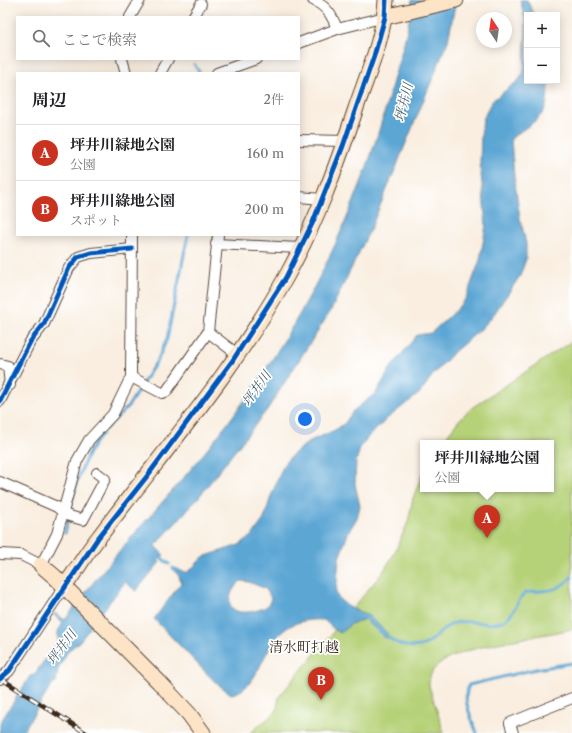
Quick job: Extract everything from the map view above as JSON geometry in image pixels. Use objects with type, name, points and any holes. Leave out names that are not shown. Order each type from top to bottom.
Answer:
[{"type":"street","points":[[132,16],[140,0]]},
{"type":"street","points":[[314,0],[323,5],[331,14],[337,29]]},
{"type":"street","points":[[0,679],[9,670],[67,590],[98,538],[148,475],[238,354],[286,277],[322,199],[392,15],[386,0]]},
{"type":"street","points":[[300,43],[337,29],[454,0]]},
{"type":"street","points":[[194,16],[201,4]]},
{"type":"street","points":[[122,60],[126,72]]},
{"type":"street","points":[[161,72],[167,60]]},
{"type":"street","points":[[220,72],[253,60]]},
{"type":"street","points":[[300,140],[345,141]]},
{"type":"street","points":[[300,197],[322,199]]},
{"type":"street","points":[[41,565],[66,514],[77,461],[89,440],[113,414],[139,380],[132,236]]},
{"type":"street","points":[[139,380],[162,393],[166,392],[208,332],[217,240],[300,248]]},
{"type":"street","points":[[0,401],[10,385],[30,342],[44,324],[69,268],[78,257],[91,253],[132,249]]},
{"type":"street","points":[[208,332],[238,354]]},
{"type":"street","points":[[0,364],[8,366],[10,385]]},
{"type":"street","points":[[0,482],[57,507],[66,514],[83,520],[105,479],[97,473]]},
{"type":"street","points":[[0,554],[21,555],[41,565],[179,703],[203,733]]},
{"type":"street","points":[[513,733],[510,722],[572,698]]},
{"type":"green space","points":[[572,341],[572,629],[478,648],[444,661],[434,669],[430,677],[429,686],[444,733],[250,733],[276,712],[279,697],[383,572],[394,554],[408,522],[413,498],[420,480],[420,492],[554,492],[554,440],[443,440],[460,419],[473,407]]},
{"type":"water","name":"坪井川","points":[[412,0],[456,0],[448,41],[371,228],[330,312],[267,410],[198,498],[155,546],[164,555],[158,560],[160,562],[136,591],[125,582],[80,641],[68,651],[58,669],[56,682],[53,683],[22,733],[0,733],[0,723],[30,676],[34,675],[58,641],[58,631],[63,623],[54,615],[55,613],[65,620],[100,574],[195,465],[244,401],[273,359],[299,315],[344,225],[363,178],[379,130],[402,51]]},
{"type":"water","points":[[520,0],[527,0],[533,12],[524,12],[524,15]]},
{"type":"water","points":[[524,72],[524,84],[548,84],[547,103],[544,112],[536,121],[511,139],[514,176],[520,218],[526,243],[526,259],[520,276],[494,314],[481,329],[455,351],[432,376],[420,393],[389,417],[368,437],[361,446],[356,461],[355,484],[360,506],[357,518],[349,531],[339,558],[336,594],[340,600],[349,607],[369,616],[388,634],[385,639],[365,619],[351,624],[341,633],[336,631],[324,620],[302,621],[286,628],[275,639],[253,679],[244,689],[231,694],[216,683],[154,619],[181,583],[179,576],[174,571],[176,568],[182,572],[188,572],[203,557],[239,545],[252,536],[264,519],[271,496],[284,464],[292,455],[310,441],[335,430],[345,423],[353,411],[376,393],[390,369],[417,335],[431,333],[456,310],[466,298],[480,260],[486,225],[480,164],[483,119],[492,101],[519,80]],"holes":[[[241,581],[249,582],[266,589],[271,598],[267,606],[262,609],[240,612],[234,610],[231,606],[230,598],[234,588]]]},
{"type":"waterway","points":[[194,64],[199,72]]},
{"type":"waterway","points":[[105,429],[127,408],[158,359],[167,339],[188,236]]},
{"type":"waterway","points":[[65,533],[82,468],[94,444],[102,433]]},
{"type":"waterway","points":[[159,556],[169,564]]},
{"type":"waterway","points":[[173,568],[178,572]]},
{"type":"waterway","points":[[385,634],[397,643],[416,647],[430,642],[451,624],[465,621],[488,623],[500,622],[505,620],[511,614],[525,593],[554,589],[572,577]]},
{"type":"waterway","points":[[477,733],[467,702],[466,696],[469,685],[536,669],[572,663]]},
{"type":"railway","points":[[0,678],[86,733]]},
{"type":"cycle path","points":[[0,679],[9,671],[98,538],[148,475],[233,360],[286,277],[313,222],[343,146],[374,56],[385,17],[386,0]]},
{"type":"cycle path","points":[[0,401],[30,342],[44,324],[69,268],[78,257],[91,253],[132,249]]},
{"type":"place","name":"坪井川緑地公園","points":[[487,538]]},
{"type":"place","name":"坪井川綠地公園","points":[[321,700]]},
{"type":"district","name":"清水町打越","points":[[304,647]]}]
